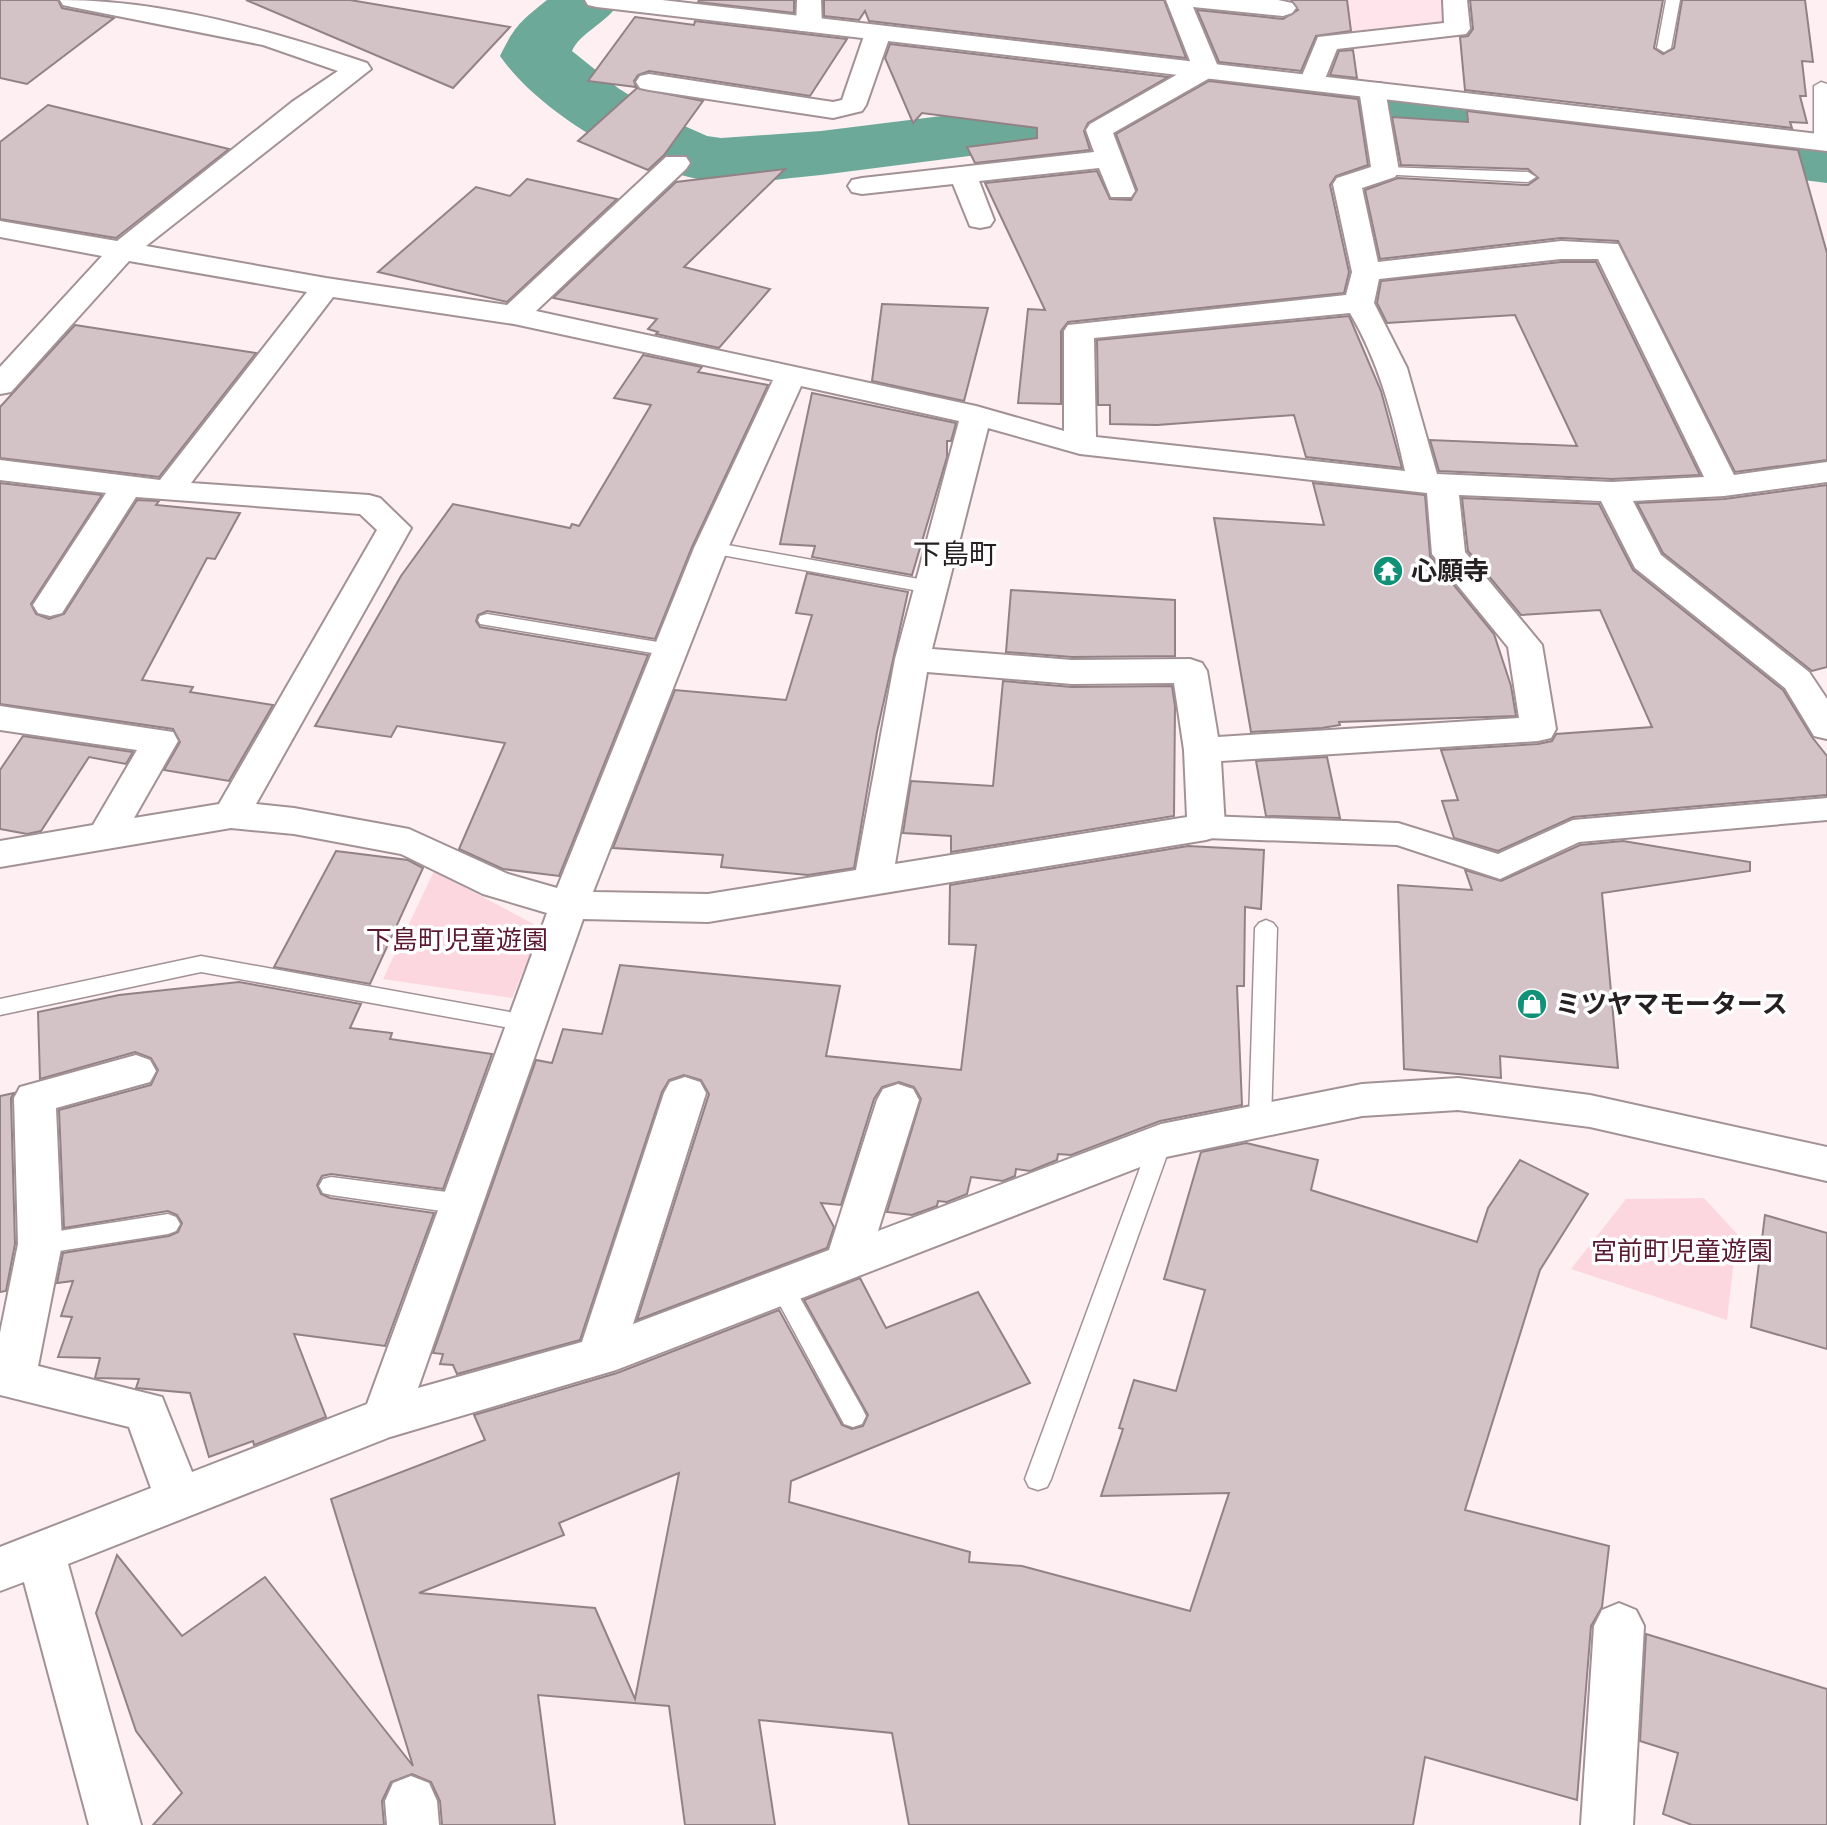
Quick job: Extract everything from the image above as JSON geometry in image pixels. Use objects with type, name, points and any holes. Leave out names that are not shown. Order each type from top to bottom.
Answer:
[{"type":"street","points":[[0,385],[121,252],[301,108],[358,69],[269,39],[72,0]]},
{"type":"street","points":[[1178,0],[1206,69]]},
{"type":"street","points":[[1196,0],[1283,8]]},
{"type":"street","points":[[1312,83],[1327,42],[1457,29],[1455,0]]},
{"type":"street","points":[[607,1],[809,13],[878,33],[1206,69],[1824,143]]},
{"type":"street","points":[[649,82],[833,110],[853,105],[878,33]]},
{"type":"street","points":[[1121,191],[1099,130],[1206,69]]},
{"type":"street","points":[[1202,750],[1538,729],[1525,645],[1449,554],[1433,483],[1406,402],[1377,330],[1360,303],[1366,272],[1347,184],[1385,171],[1372,89]]},
{"type":"street","points":[[862,186],[1109,159]]},
{"type":"street","points":[[514,315],[676,163]]},
{"type":"street","points":[[963,175],[980,220]]},
{"type":"street","points":[[0,229],[326,287],[514,315],[976,415],[1080,444],[1433,483],[1612,492],[1724,486],[1827,472]]},
{"type":"street","points":[[1366,272],[1562,250],[1608,250],[1724,486]]},
{"type":"street","points":[[168,491],[326,287]]},
{"type":"street","points":[[1080,444],[1079,331],[1360,303]]},
{"type":"street","points":[[385,1419],[569,905],[711,548],[790,376]]},
{"type":"street","points":[[873,881],[912,659],[976,415]]},
{"type":"street","points":[[0,470],[168,491],[369,505],[395,528],[231,815]]},
{"type":"street","points":[[50,605],[127,486]]},
{"type":"street","points":[[1612,492],[1647,561],[1812,677],[1827,727]]},
{"type":"street","points":[[912,659],[1072,672],[1189,671],[1202,750],[1206,828]]},
{"type":"street","points":[[0,718],[160,741],[105,836]]},
{"type":"street","points":[[0,854],[231,815],[294,821],[408,842],[496,884],[569,905],[708,908],[1206,828],[1398,834],[1500,867],[1573,831],[1827,809]]},
{"type":"street","points":[[136,1071],[35,1098],[40,1244],[13,1380],[146,1411],[178,1499]]},
{"type":"street","points":[[600,1356],[685,1093]]},
{"type":"street","points":[[114,1825],[20,1561],[385,1419],[600,1356],[1161,1141],[1362,1100],[1458,1094],[1590,1111],[1827,1164]]},
{"type":"street","points":[[847,1261],[898,1100]]},
{"type":"street","points":[[1607,1825],[1619,1626]]},
{"type":"lane","points":[[1664,48],[1673,0]]},
{"type":"lane","points":[[1821,86],[1824,143]]},
{"type":"lane","points":[[1385,171],[1528,177]]},
{"type":"lane","points":[[711,548],[930,587]]},
{"type":"lane","points":[[487,620],[670,650]]},
{"type":"lane","points":[[1260,1121],[1266,928]]},
{"type":"lane","points":[[0,1007],[201,964],[526,1023]]},
{"type":"lane","points":[[1038,1479],[1161,1141]]},
{"type":"lane","points":[[331,1186],[461,1203]]},
{"type":"lane","points":[[40,1244],[168,1224]]},
{"type":"lane","points":[[782,1287],[853,1416]]},
{"type":"shaded area","points":[[1287,0],[1448,0],[1454,22],[1441,29],[1314,38]]},
{"type":"green space","name":"下島町児童遊園","points":[[434,871],[541,928],[512,998],[383,979]]},
{"type":"green space","name":"宮前町児童遊園","points":[[1704,1198],[1737,1234],[1727,1320],[1571,1269],[1626,1199]]},
{"type":"building","points":[[0,0],[58,0],[62,8],[114,18],[27,84],[0,78]]},
{"type":"building","points":[[246,0],[350,0],[510,27],[453,88]]},
{"type":"building","points":[[794,0],[794,13],[698,2]]},
{"type":"building","points":[[824,0],[1164,0],[1186,58],[869,21],[865,11],[859,20],[824,16]]},
{"type":"building","points":[[1291,0],[1347,0],[1351,31],[1316,36],[1301,71],[1219,62],[1197,10],[1283,19],[1298,10]]},
{"type":"building","points":[[1470,0],[1663,0],[1654,48],[1663,54],[1674,48],[1682,0],[1805,0],[1813,62],[1802,61],[1806,96],[1800,96],[1807,123],[1790,122],[1792,128],[1465,90],[1460,37],[1468,36],[1473,29]]},
{"type":"building","points":[[635,17],[694,25],[695,21],[847,39],[810,96],[649,71],[638,75],[634,81],[636,87],[588,81]]},
{"type":"building","points":[[890,44],[1168,77],[1088,123],[1084,131],[1090,150],[975,163],[967,147],[1037,138],[1037,128],[922,113],[913,123],[885,58]]},
{"type":"building","points":[[1353,50],[1357,78],[1330,75],[1339,51]]},
{"type":"building","points":[[1209,81],[1358,99],[1368,165],[1336,176],[1330,185],[1349,272],[1344,293],[1068,322],[1061,331],[1061,404],[1018,403],[1028,309],[1045,310],[985,183],[1097,171],[1110,199],[1131,200],[1137,190],[1116,134]]},
{"type":"building","points":[[637,88],[703,101],[664,155],[648,170],[578,141]]},
{"type":"building","points":[[48,105],[229,149],[116,238],[0,219],[0,142]]},
{"type":"building","points":[[1467,111],[1798,150],[1827,253],[1827,460],[1735,472],[1618,241],[1561,238],[1380,259],[1365,190],[1398,178],[1528,185],[1538,178],[1528,169],[1401,165],[1392,117],[1468,122]]},
{"type":"building","points":[[785,169],[684,267],[770,289],[719,348],[656,334],[658,332],[648,329],[657,319],[553,298],[676,182]]},
{"type":"building","points":[[527,179],[617,199],[507,302],[378,272],[476,187],[510,196]]},
{"type":"building","points":[[1561,262],[1596,262],[1700,475],[1612,479],[1439,471],[1430,440],[1577,446],[1515,315],[1387,323],[1377,303],[1381,281]]},
{"type":"building","points":[[882,304],[988,308],[964,401],[872,381]]},
{"type":"building","points":[[1349,316],[1381,391],[1402,468],[1306,457],[1294,415],[1157,425],[1110,424],[1110,405],[1098,405],[1097,340]]},
{"type":"building","points":[[75,325],[256,353],[159,477],[0,458],[0,407]]},
{"type":"building","points":[[643,355],[702,367],[698,372],[768,385],[692,547],[655,639],[487,611],[478,615],[476,621],[480,627],[648,655],[559,876],[503,869],[459,849],[505,743],[397,726],[391,737],[315,726],[401,576],[453,504],[570,528],[572,524],[579,526],[651,405],[614,398]]},
{"type":"building","points":[[812,393],[956,423],[951,441],[947,441],[947,457],[912,575],[812,557],[815,546],[780,544]]},
{"type":"building","points":[[0,483],[102,495],[31,604],[36,614],[49,619],[64,614],[137,500],[159,501],[156,505],[240,513],[215,559],[207,558],[142,680],[193,687],[190,692],[273,705],[229,781],[164,770],[180,742],[173,729],[0,704]]},
{"type":"building","points":[[1313,483],[1425,495],[1430,556],[1494,634],[1511,686],[1516,716],[1339,722],[1340,725],[1322,728],[1251,732],[1214,518],[1324,525]]},
{"type":"building","points":[[1827,485],[1827,667],[1812,671],[1663,553],[1637,503],[1724,499]]},
{"type":"building","points":[[1462,498],[1599,504],[1633,570],[1783,690],[1827,756],[1827,795],[1573,817],[1498,851],[1454,838],[1442,801],[1458,800],[1441,750],[1538,744],[1552,741],[1556,734],[1652,727],[1600,610],[1521,615],[1468,551]]},
{"type":"building","points":[[807,573],[908,592],[877,732],[854,868],[808,875],[721,867],[723,855],[613,848],[675,690],[786,700],[812,615],[796,613]]},
{"type":"building","points":[[1011,590],[1175,600],[1175,656],[1072,657],[1006,652]]},
{"type":"building","points":[[1003,681],[1072,687],[1172,686],[1175,706],[1174,816],[951,852],[951,836],[903,833],[911,781],[993,786]]},
{"type":"building","points":[[23,736],[133,752],[126,764],[89,757],[41,831],[27,834],[0,829],[0,770]]},
{"type":"building","points":[[1327,757],[1340,818],[1266,816],[1256,761]]},
{"type":"building","points":[[1623,841],[1750,862],[1750,871],[1602,893],[1618,1068],[1500,1056],[1501,1078],[1404,1069],[1398,885],[1472,890],[1465,870],[1501,881],[1580,845]]},
{"type":"building","points":[[1188,846],[1264,850],[1261,909],[1245,907],[1244,986],[1237,986],[1242,1105],[1160,1121],[1071,1155],[1058,1154],[1057,1160],[1030,1171],[1016,1169],[1015,1176],[1003,1181],[971,1177],[967,1194],[947,1202],[938,1201],[937,1206],[912,1215],[887,1212],[921,1099],[914,1087],[899,1082],[882,1087],[874,1099],[841,1205],[821,1203],[834,1227],[827,1248],[637,1320],[709,1094],[701,1080],[684,1075],[669,1080],[662,1092],[580,1340],[457,1374],[453,1365],[440,1364],[443,1354],[433,1353],[536,1060],[552,1063],[563,1029],[602,1034],[620,965],[840,986],[826,1056],[961,1070],[976,945],[949,944],[950,885]]},
{"type":"building","points":[[336,851],[408,860],[423,868],[370,984],[274,967]]},
{"type":"building","points":[[239,982],[361,1004],[350,1028],[392,1033],[390,1039],[492,1054],[443,1189],[331,1174],[322,1176],[317,1185],[321,1194],[330,1198],[434,1213],[385,1346],[294,1334],[326,1417],[254,1445],[253,1441],[209,1457],[190,1393],[136,1388],[139,1379],[95,1378],[100,1358],[58,1357],[72,1317],[61,1316],[73,1281],[57,1283],[63,1253],[169,1236],[178,1232],[182,1223],[177,1215],[168,1211],[64,1228],[59,1110],[151,1085],[158,1070],[151,1058],[135,1052],[40,1079],[38,1012],[119,995]]},
{"type":"building","points":[[14,1093],[11,1098],[15,1244],[6,1291],[0,1292],[0,1096]]},
{"type":"building","points":[[1246,1143],[1318,1160],[1311,1190],[1477,1242],[1488,1208],[1520,1160],[1588,1194],[1540,1270],[1465,1510],[1609,1546],[1602,1607],[1591,1626],[1577,1800],[1425,1757],[1413,1825],[909,1825],[892,1733],[759,1720],[775,1825],[685,1825],[669,1706],[538,1695],[555,1825],[442,1825],[440,1801],[431,1782],[412,1774],[391,1782],[382,1801],[384,1825],[153,1825],[182,1793],[136,1731],[96,1613],[117,1555],[182,1636],[265,1577],[413,1766],[331,1499],[485,1440],[474,1415],[617,1373],[779,1310],[842,1425],[852,1429],[863,1426],[868,1415],[804,1300],[860,1278],[886,1328],[978,1292],[1030,1383],[791,1481],[789,1502],[970,1552],[969,1562],[1022,1566],[1190,1611],[1229,1493],[1101,1496],[1123,1429],[1119,1428],[1134,1380],[1176,1391],[1205,1290],[1164,1279],[1201,1152]],"holes":[[[679,1473],[635,1699],[595,1608],[419,1593],[564,1535],[559,1523]]]},
{"type":"building","points":[[1765,1215],[1827,1233],[1827,1349],[1751,1327]]},
{"type":"building","points":[[1646,1634],[1827,1689],[1827,1825],[1692,1825],[1663,1814],[1678,1753],[1640,1741]]},
{"type":"waterway","points":[[580,0],[583,6],[546,32],[535,56],[573,88],[636,132],[682,152],[713,159],[743,160],[821,153],[1147,114],[1287,94],[1827,161]]},
{"type":"place","name":"心願寺","points":[[1388,571]]},
{"type":"place","name":"ミツヤマモータース","points":[[1532,1004]]},
{"type":"district","name":"下島町","points":[[955,554]]}]
